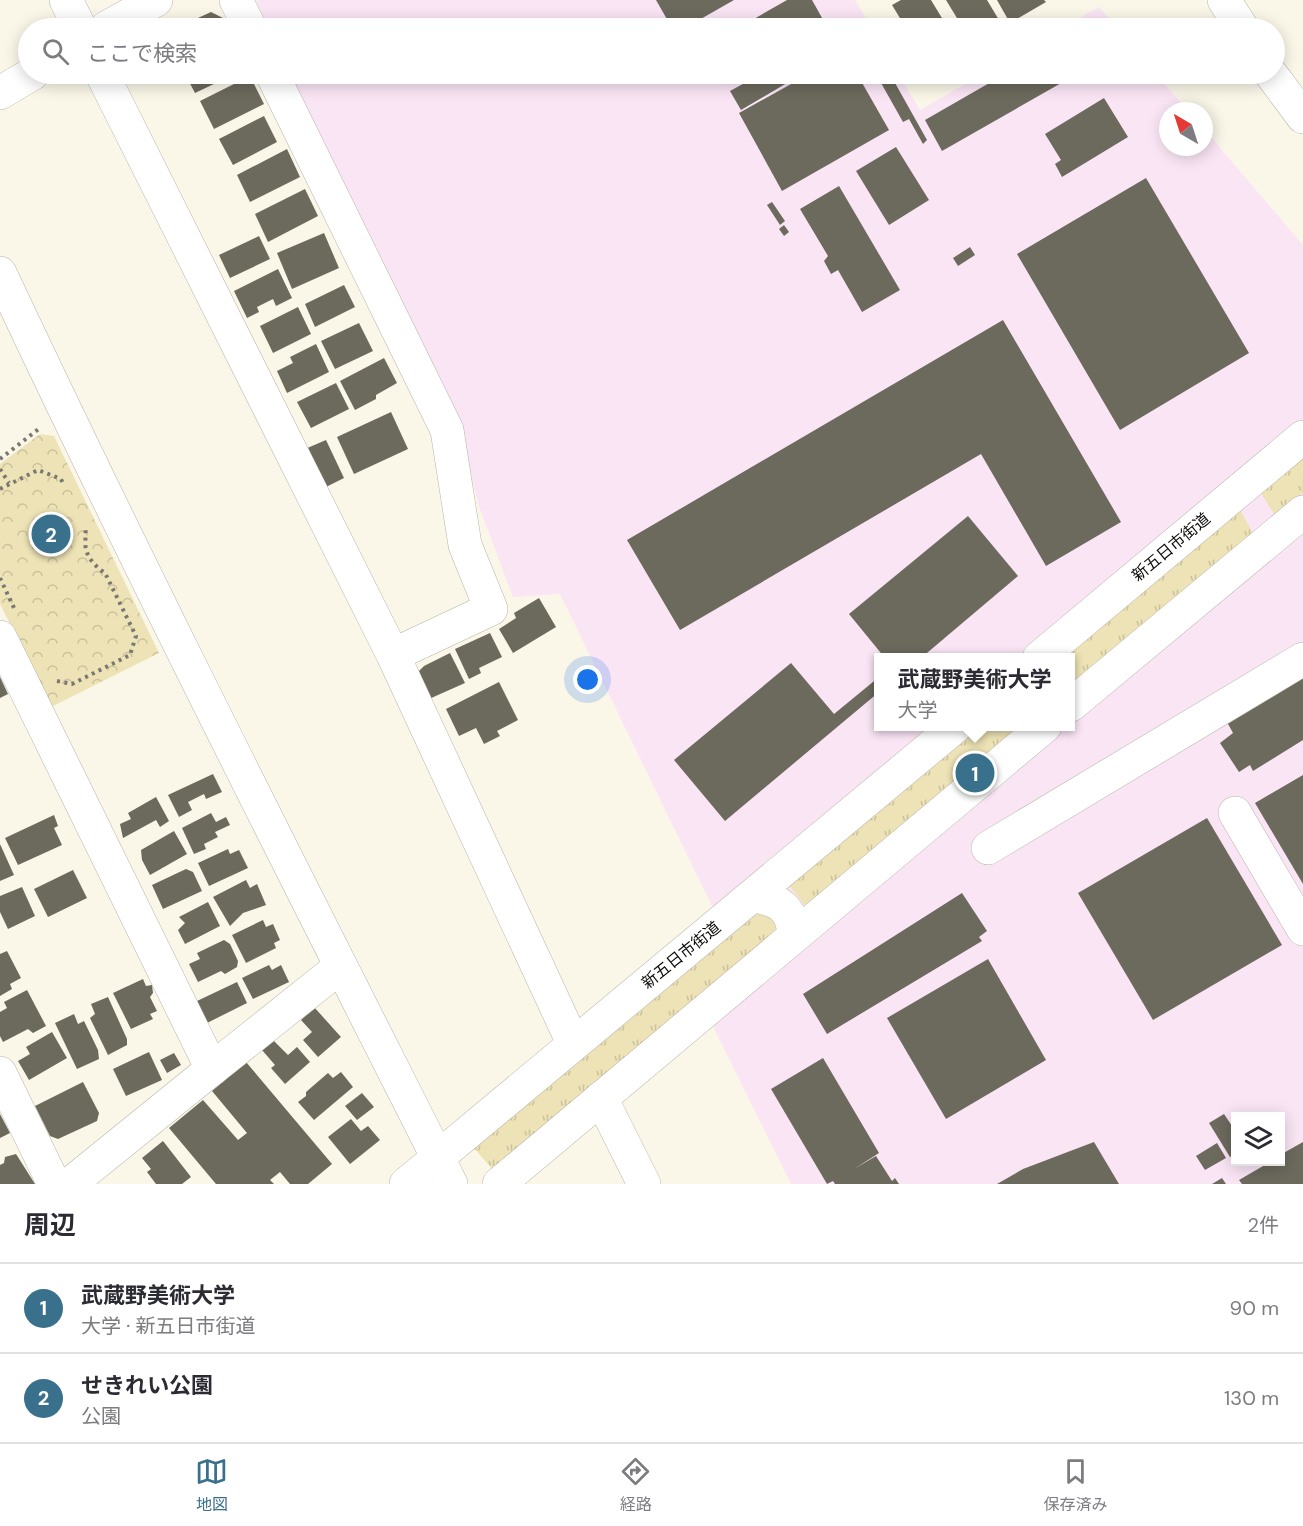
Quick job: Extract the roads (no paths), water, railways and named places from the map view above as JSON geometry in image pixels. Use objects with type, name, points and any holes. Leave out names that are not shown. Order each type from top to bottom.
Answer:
[{"type":"street","points":[[66,0],[75,18]]},
{"type":"street","points":[[124,18],[156,0]]},
{"type":"street","points":[[236,0],[245,18]]},
{"type":"street","points":[[1224,0],[1236,18]]},
{"type":"street","points":[[0,93],[18,82]]},
{"type":"street","points":[[107,84],[393,656],[573,1043]]},
{"type":"street","points":[[277,84],[447,430],[465,545],[491,609],[393,656]]},
{"type":"street","points":[[1278,84],[1303,117]]},
{"type":"street","points":[[0,273],[64,411],[444,1171]]},
{"type":"street","name":"新五日市街道","points":[[1044,653],[1303,437]]},
{"type":"street","points":[[1075,702],[1303,512]]},
{"type":"street","points":[[10,628],[212,1069]]},
{"type":"street","points":[[988,848],[1303,658]]},
{"type":"street","name":"新五日市街道","points":[[406,1184],[444,1171],[573,1043],[950,731]]},
{"type":"street","points":[[499,1184],[1039,731]]},
{"type":"street","points":[[1235,813],[1303,929]]},
{"type":"street","points":[[753,896],[776,901],[787,910],[793,920],[794,935]]},
{"type":"street","points":[[70,1184],[340,967]]},
{"type":"street","points":[[0,1073],[54,1184]]},
{"type":"street","points":[[601,1098],[644,1184]]},
{"type":"place","name":"せきれい公園","points":[[51,534]]},
{"type":"place","name":"武蔵野美術大学","points":[[975,773]]}]
